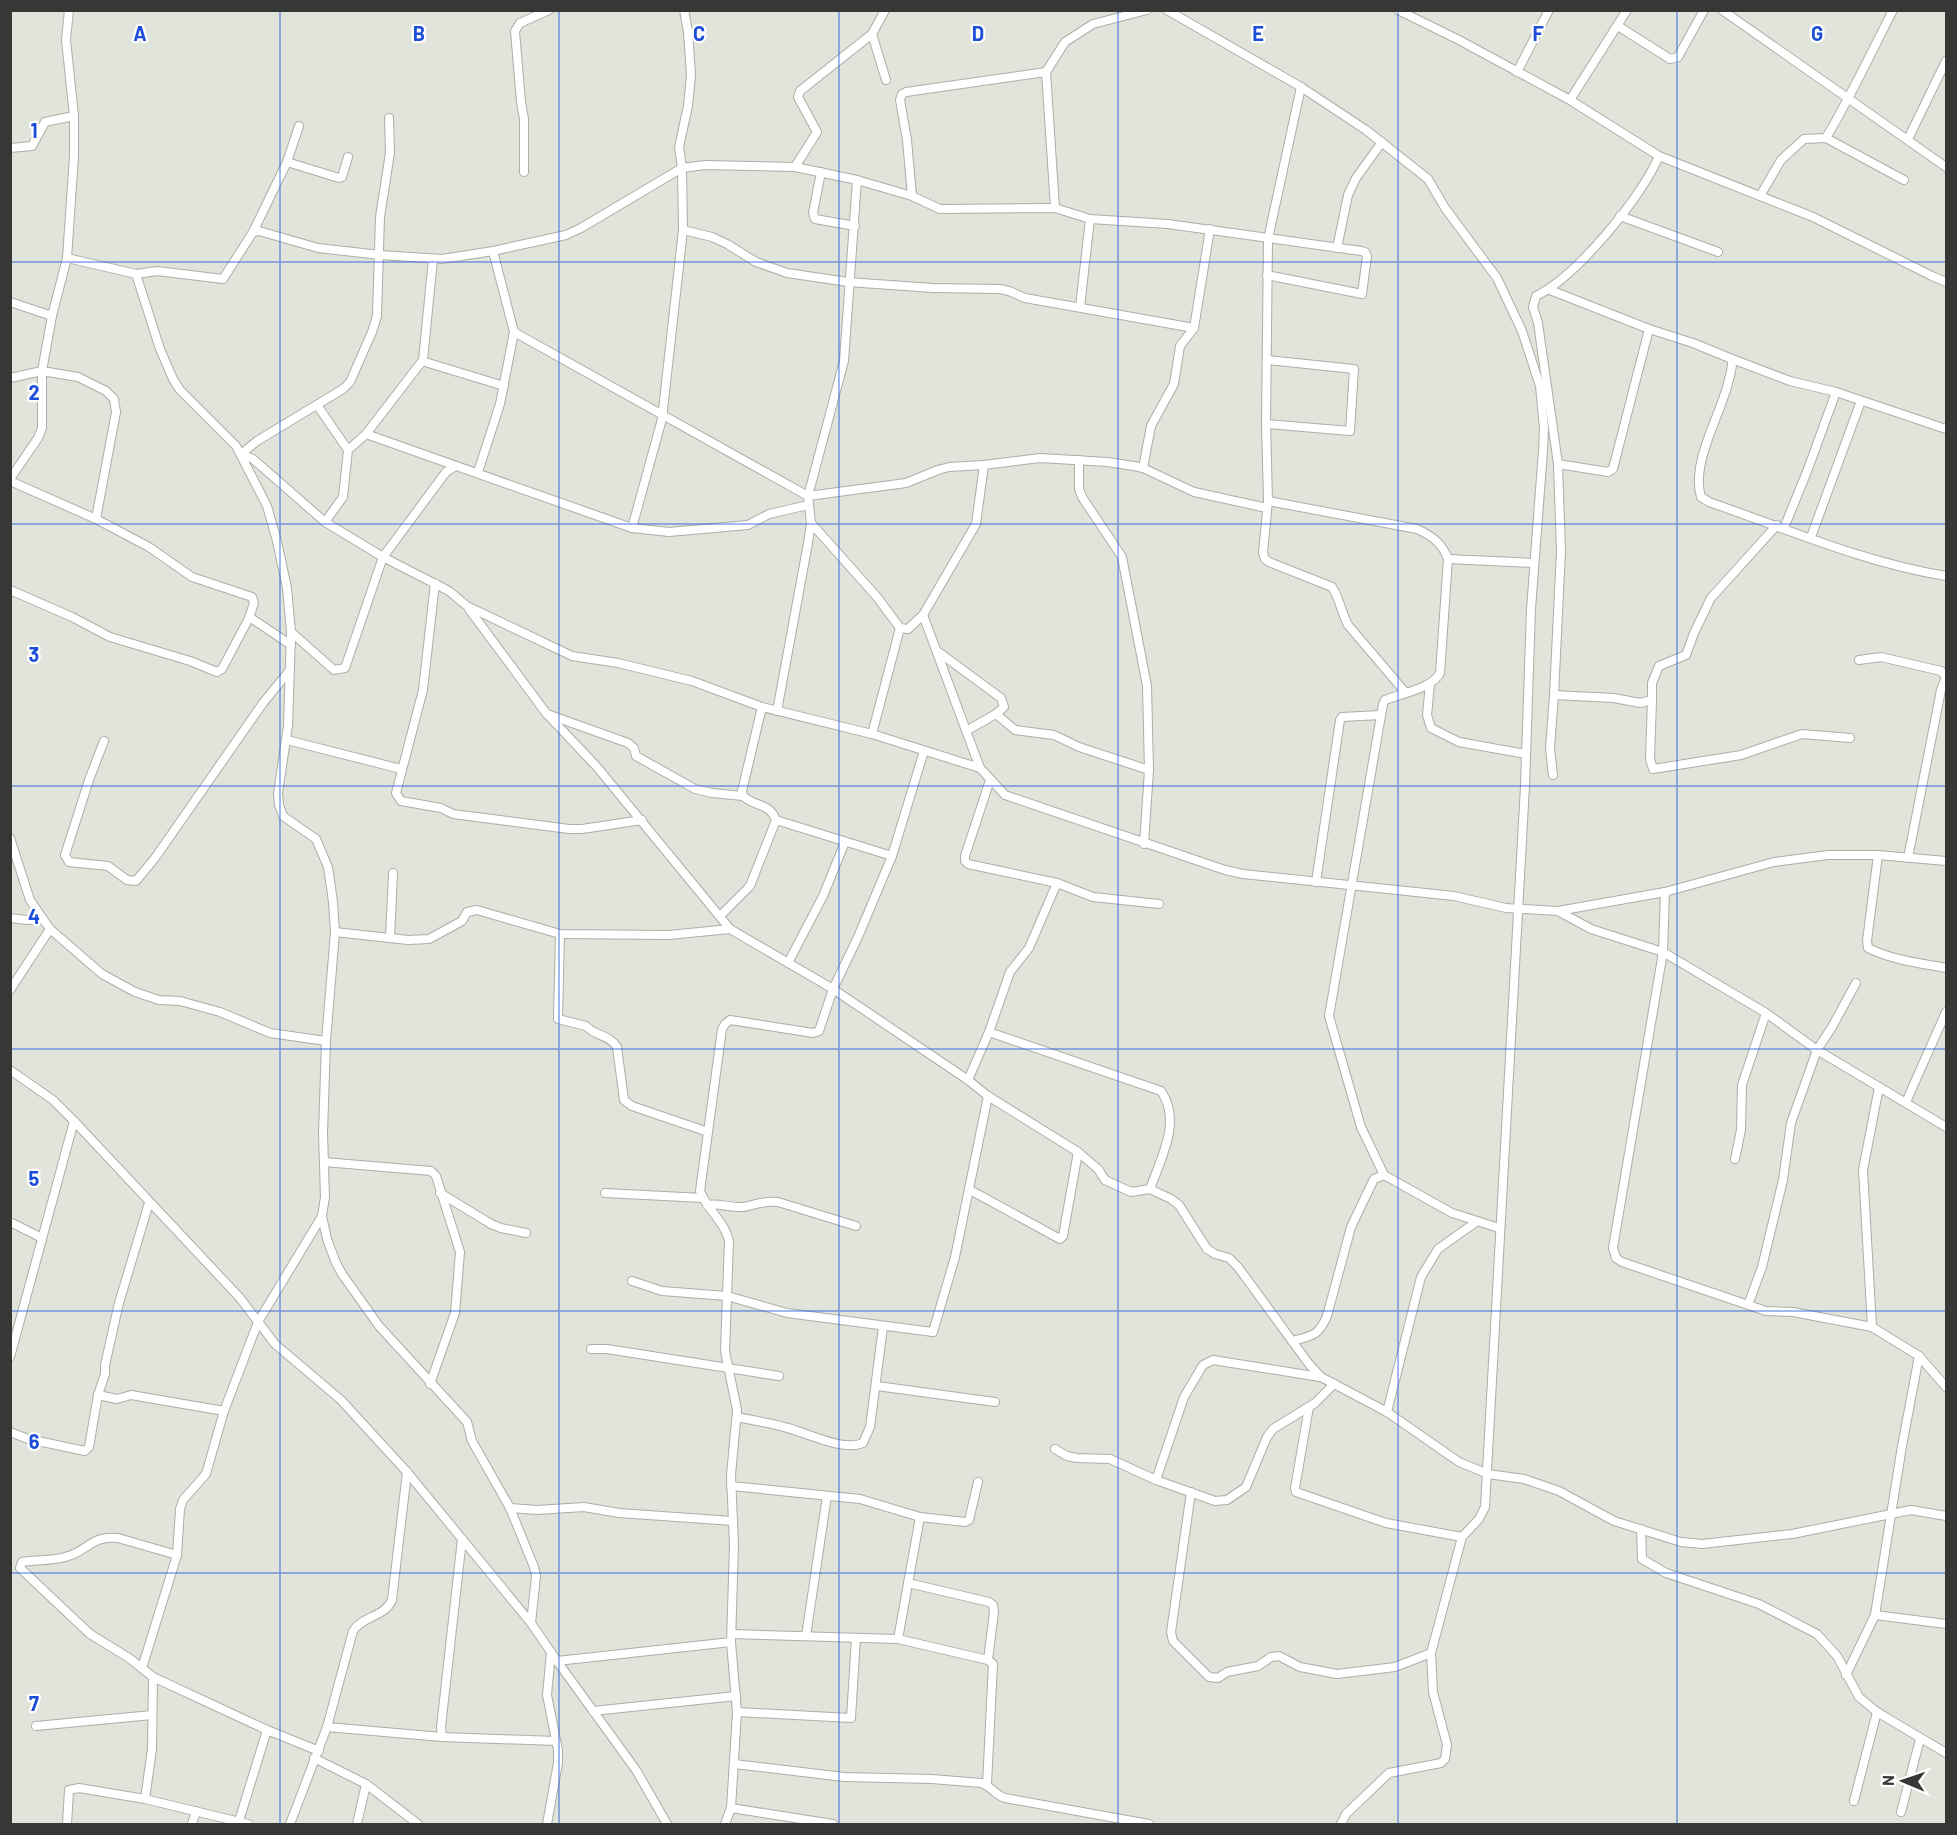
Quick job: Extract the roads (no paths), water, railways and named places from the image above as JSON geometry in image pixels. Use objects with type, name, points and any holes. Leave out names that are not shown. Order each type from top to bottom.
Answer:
[{"type":"street","points":[[10,590],[72,617],[110,637],[190,661],[217,672],[222,669],[249,618],[254,603],[252,597],[192,577],[149,547],[96,519],[10,480],[38,438],[42,428],[42,371],[52,316],[67,258],[74,156],[74,116],[66,40],[69,10]]},
{"type":"street","points":[[524,172],[524,119],[520,102],[515,31],[520,23],[549,10]]},
{"type":"street","points":[[632,528],[662,419],[683,230],[682,168],[679,147],[688,106],[691,75],[684,10]]},
{"type":"street","points":[[795,167],[817,132],[798,97],[800,91],[872,34],[885,10]]},
{"type":"street","points":[[1055,208],[1046,72],[1065,42],[1093,24],[1147,10]]},
{"type":"street","points":[[1167,10],[1300,87],[1382,142],[1433,186],[1445,208],[1497,278],[1522,331],[1540,386],[1544,428],[1534,563],[1526,754],[1485,1506],[1479,1519],[1462,1537],[1431,1653],[1431,1677],[1447,1745],[1445,1759],[1441,1763],[1389,1773],[1346,1814],[1341,1824]]},
{"type":"street","points":[[1398,10],[1570,100],[1659,156],[1813,217],[1947,282]]},
{"type":"street","points":[[1517,72],[1549,10]]},
{"type":"street","points":[[1570,100],[1627,10]]},
{"type":"street","points":[[1618,26],[1670,59],[1678,57],[1704,10]]},
{"type":"street","points":[[1722,10],[1947,167]]},
{"type":"street","points":[[1826,138],[1849,99],[1866,60],[1893,10]]},
{"type":"street","points":[[872,34],[886,80]]},
{"type":"street","points":[[1908,139],[1947,61]]},
{"type":"street","points":[[912,196],[907,140],[900,100],[902,94],[1046,72]]},
{"type":"street","points":[[1300,87],[1268,239],[1266,424],[1268,504],[1263,553],[1269,562],[1332,586],[1348,625],[1405,692]]},
{"type":"street","points":[[10,148],[32,146],[45,122],[74,116]]},
{"type":"street","points":[[241,454],[257,441],[343,389],[350,382],[377,316],[380,217],[390,153],[389,118]]},
{"type":"street","points":[[67,258],[136,274],[157,271],[223,279],[253,232],[287,162],[299,126]]},
{"type":"street","points":[[1760,196],[1781,160],[1804,139],[1826,138],[1904,180]]},
{"type":"street","points":[[1337,248],[1348,195],[1356,178],[1382,142]]},
{"type":"street","points":[[1553,775],[1550,749],[1561,551],[1558,464],[1538,323],[1533,307],[1536,296],[1550,290],[1601,241],[1640,191],[1659,156]]},
{"type":"street","points":[[287,162],[339,178],[342,177],[348,157]]},
{"type":"street","points":[[253,232],[259,231],[318,248],[380,255],[433,259],[493,251],[566,235],[682,168],[705,165],[795,167],[857,180],[912,196],[940,209],[1055,208],[1090,219],[1210,229],[1365,252],[1367,256],[1362,294],[1267,275]]},
{"type":"street","points":[[821,172],[813,213],[815,219],[855,226]]},
{"type":"street","points":[[777,711],[811,524],[808,501],[844,361],[857,180]]},
{"type":"street","points":[[1620,216],[1718,252]]},
{"type":"street","points":[[1080,307],[1090,219]]},
{"type":"street","points":[[1143,468],[1151,426],[1174,384],[1180,346],[1194,328],[1210,229]]},
{"type":"street","points":[[683,230],[712,237],[771,268],[848,282],[1009,291],[1024,298],[1194,328]]},
{"type":"street","points":[[478,472],[495,423],[514,332],[493,251]]},
{"type":"street","points":[[348,450],[366,435],[423,360],[433,259]]},
{"type":"street","points":[[136,274],[160,349],[173,379],[180,390],[232,440],[267,506],[287,588],[291,632],[287,740],[278,793],[279,805],[283,816],[316,839],[322,851],[333,902],[334,932],[327,1041],[324,1162],[326,1197],[322,1216],[258,1322],[224,1411],[206,1474],[183,1500],[180,1509],[177,1556],[142,1668]]},
{"type":"street","points":[[1550,290],[1790,381],[1836,392],[1947,429]]},
{"type":"street","points":[[10,302],[52,316]]},
{"type":"street","points":[[1558,464],[1608,472],[1613,469],[1649,329]]},
{"type":"street","points":[[514,332],[659,411],[662,415],[808,501]]},
{"type":"street","points":[[1732,359],[1723,402],[1700,467],[1701,497],[1709,502],[1873,560],[1915,571],[1947,576]]},
{"type":"street","points":[[423,360],[504,386]]},
{"type":"street","points":[[1266,424],[1350,431],[1354,369],[1267,360]]},
{"type":"street","points":[[10,378],[42,371],[78,378],[106,391],[114,399],[116,412],[96,519]]},
{"type":"street","points":[[1836,392],[1808,469],[1780,526],[1711,598],[1686,655],[1659,666],[1652,683],[1650,759],[1653,769],[1741,755],[1802,734],[1850,738]]},
{"type":"street","points":[[1811,537],[1861,400]]},
{"type":"street","points":[[317,405],[348,450],[343,497],[325,522]]},
{"type":"street","points":[[366,435],[454,467],[478,472],[554,502],[632,528],[669,531],[748,525],[769,514],[808,501],[906,483],[938,470],[1040,458],[1107,462],[1143,468],[1194,492],[1417,529],[1434,537],[1445,549],[1448,559],[1440,674],[1430,684],[1385,700],[1350,885],[1329,1016],[1361,1127],[1384,1175],[1452,1213],[1499,1228]]},
{"type":"street","points":[[241,454],[253,459],[325,522],[383,557],[449,591],[467,606],[546,713],[597,767],[730,929],[833,989],[968,1080],[988,1096],[1078,1152],[1098,1169],[1105,1180],[1131,1192],[1150,1189],[1179,1205],[1211,1252],[1229,1258],[1238,1267],[1321,1377]]},
{"type":"street","points":[[1079,460],[1079,489],[1082,497],[1122,557],[1147,686],[1149,770],[1144,844]]},
{"type":"street","points":[[811,524],[878,597],[900,628],[908,629],[923,615],[976,525],[984,465]]},
{"type":"street","points":[[291,632],[334,670],[345,668],[383,557],[446,472],[454,467]]},
{"type":"street","points":[[1448,559],[1534,563]]},
{"type":"street","points":[[435,584],[423,690],[396,794],[401,801],[441,808],[453,814],[568,829],[642,820]]},
{"type":"street","points":[[467,606],[578,658],[618,663],[692,681],[762,707],[872,734],[980,768]]},
{"type":"street","points":[[923,615],[980,768],[1005,795],[1225,870],[1243,874],[1454,896],[1517,909],[1558,911],[1665,892],[1774,862],[1828,855],[1878,855],[1947,861]]},
{"type":"street","points":[[249,618],[291,645]]},
{"type":"street","points":[[872,734],[900,628]]},
{"type":"street","points":[[936,651],[1001,698],[1004,707],[966,731]]},
{"type":"street","points":[[1859,660],[1881,657],[1941,672],[1946,677],[1908,858]]},
{"type":"street","points":[[104,741],[65,855],[69,862],[112,868],[132,882],[136,881],[155,858],[263,703],[290,669]]},
{"type":"street","points":[[1430,684],[1426,715],[1431,728],[1459,742],[1526,754]]},
{"type":"street","points":[[1554,694],[1614,698],[1640,703],[1652,700]]},
{"type":"street","points":[[743,796],[742,791],[762,707]]},
{"type":"street","points":[[546,713],[628,744],[634,748],[636,756],[695,789],[743,796],[747,800],[769,807],[776,820],[750,886],[720,916]]},
{"type":"street","points":[[996,714],[1015,730],[1054,735],[1078,747],[1149,770]]},
{"type":"street","points":[[1316,882],[1340,720],[1342,717],[1381,715]]},
{"type":"street","points":[[287,740],[401,769]]},
{"type":"street","points":[[725,1824],[731,1808],[737,1712],[732,1638],[734,1521],[731,1486],[737,1417],[725,1352],[728,1233],[705,1202],[700,1191],[722,1029],[730,1020],[813,1033],[819,1031],[833,989],[892,856],[924,751]]},
{"type":"street","points":[[990,780],[965,856],[968,864],[1057,883],[1093,897],[1159,904]]},
{"type":"street","points":[[776,820],[892,856]]},
{"type":"street","points":[[10,838],[30,900],[50,929],[102,974],[135,992],[220,1012],[270,1033],[327,1041]]},
{"type":"street","points":[[789,963],[823,896],[845,842]]},
{"type":"street","points":[[1878,855],[1868,948],[1916,963],[1947,968]]},
{"type":"street","points":[[390,938],[393,873]]},
{"type":"street","points":[[968,1080],[989,1032],[1010,972],[1029,948],[1057,883]]},
{"type":"street","points":[[1665,892],[1663,952],[1613,1248],[1616,1258],[1766,1311],[1793,1312],[1872,1327],[1919,1356],[1947,1387]]},
{"type":"street","points":[[334,932],[390,938],[429,939],[462,921],[467,912],[477,910],[560,934],[669,935],[730,929]]},
{"type":"street","points":[[1558,911],[1591,928],[1663,952],[1766,1013],[1817,1050],[1947,1127]]},
{"type":"street","points":[[10,918],[43,919]]},
{"type":"street","points":[[10,990],[50,929]]},
{"type":"street","points":[[560,934],[558,1019],[586,1026],[589,1030],[613,1040],[617,1047],[624,1100],[632,1106],[708,1132]]},
{"type":"street","points":[[1748,1305],[1762,1267],[1784,1180],[1791,1123],[1817,1050],[1832,1028],[1856,982]]},
{"type":"street","points":[[1906,1102],[1947,1012]]},
{"type":"street","points":[[1735,1159],[1741,1130],[1742,1085],[1766,1013]]},
{"type":"street","points":[[989,1032],[1161,1090],[1169,1105],[1171,1129],[1150,1189]]},
{"type":"street","points":[[10,1070],[53,1100],[74,1121],[240,1298],[275,1344],[340,1400],[407,1472],[531,1623],[636,1770],[667,1824]]},
{"type":"street","points":[[1872,1327],[1863,1170],[1879,1087]]},
{"type":"street","points":[[632,1281],[662,1291],[727,1296],[788,1313],[933,1332],[970,1190],[988,1096]]},
{"type":"street","points":[[10,1357],[74,1121]]},
{"type":"street","points":[[970,1190],[1060,1239],[1063,1236],[1078,1152]]},
{"type":"street","points":[[324,1162],[431,1171],[436,1176],[460,1252],[455,1312],[430,1384]]},
{"type":"street","points":[[1292,1341],[1312,1337],[1328,1316],[1351,1227],[1374,1179],[1384,1175]]},
{"type":"street","points":[[440,1193],[490,1224],[526,1233]]},
{"type":"street","points":[[605,1193],[742,1207],[767,1200],[856,1226]]},
{"type":"street","points":[[10,1432],[28,1439],[85,1451],[89,1447],[119,1303],[149,1203]]},
{"type":"street","points":[[322,1216],[327,1239],[342,1274],[380,1326],[430,1384],[467,1422],[472,1441],[510,1508],[534,1567],[536,1576],[531,1623]]},
{"type":"street","points":[[10,1222],[42,1238]]},
{"type":"street","points":[[1387,1412],[1420,1277],[1438,1249],[1476,1222]]},
{"type":"street","points":[[737,1417],[787,1427],[816,1438],[838,1443],[858,1445],[863,1443],[870,1427],[884,1327]]},
{"type":"street","points":[[591,1349],[607,1349],[779,1376]]},
{"type":"street","points":[[1846,1676],[1875,1615],[1919,1356]]},
{"type":"street","points":[[1156,1479],[1184,1396],[1200,1370],[1213,1360],[1321,1377],[1387,1412],[1459,1462],[1488,1474],[1524,1479],[1559,1491],[1614,1521],[1681,1542],[1702,1544],[1792,1534],[1911,1510],[1947,1516]]},
{"type":"street","points":[[1055,1449],[1067,1456],[1077,1458],[1110,1459],[1215,1501],[1227,1500],[1246,1487],[1267,1437],[1273,1429],[1309,1407],[1334,1384]]},
{"type":"street","points":[[877,1386],[994,1401]]},
{"type":"street","points":[[98,1395],[117,1399],[131,1395],[224,1411]]},
{"type":"street","points":[[1309,1407],[1296,1492],[1386,1523],[1462,1537]]},
{"type":"street","points":[[290,1824],[327,1727],[353,1631],[356,1625],[385,1610],[392,1599],[407,1472]]},
{"type":"street","points":[[731,1486],[860,1499],[920,1517],[965,1522],[969,1520],[978,1482]]},
{"type":"street","points":[[1191,1492],[1171,1632],[1173,1641],[1209,1677],[1218,1678],[1227,1672],[1258,1666],[1271,1657],[1279,1656],[1300,1668],[1337,1674],[1395,1667],[1431,1653]]},
{"type":"street","points":[[806,1636],[827,1496]]},
{"type":"street","points":[[510,1508],[537,1510],[584,1507],[619,1513],[734,1521]]},
{"type":"street","points":[[898,1639],[920,1517]]},
{"type":"street","points":[[1641,1529],[1642,1559],[1666,1573],[1758,1604],[1817,1634],[1837,1656],[1859,1697],[1877,1712],[1947,1753]]},
{"type":"street","points":[[177,1556],[109,1537],[96,1539],[73,1555],[22,1562],[20,1568],[90,1634],[153,1677],[316,1754],[366,1784],[407,1821],[418,1824]]},
{"type":"street","points":[[442,1737],[441,1727],[462,1539]]},
{"type":"street","points":[[909,1583],[989,1602],[993,1605],[988,1660]]},
{"type":"street","points":[[1875,1615],[1947,1624]]},
{"type":"street","points":[[557,1661],[732,1638],[806,1636],[898,1639],[988,1660],[993,1664],[987,1784]]},
{"type":"street","points":[[737,1712],[851,1718],[856,1638]]},
{"type":"street","points":[[547,1824],[558,1763],[547,1688],[551,1652]]},
{"type":"street","points":[[145,1799],[152,1749],[153,1677]]},
{"type":"street","points":[[593,1711],[736,1696]]},
{"type":"street","points":[[1854,1801],[1877,1712]]},
{"type":"street","points":[[36,1726],[152,1715]]},
{"type":"street","points":[[327,1727],[442,1737],[556,1741]]},
{"type":"street","points":[[238,1821],[267,1730]]},
{"type":"street","points":[[1901,1812],[1920,1739]]},
{"type":"street","points":[[734,1764],[844,1777],[932,1779],[987,1784],[999,1796],[1005,1798],[1149,1824]]},
{"type":"street","points":[[357,1824],[366,1784]]},
{"type":"street","points":[[67,1824],[71,1788],[145,1799],[248,1824]]},
{"type":"street","points":[[731,1808],[833,1824]]},
{"type":"street","points":[[192,1824],[196,1811]]}]
